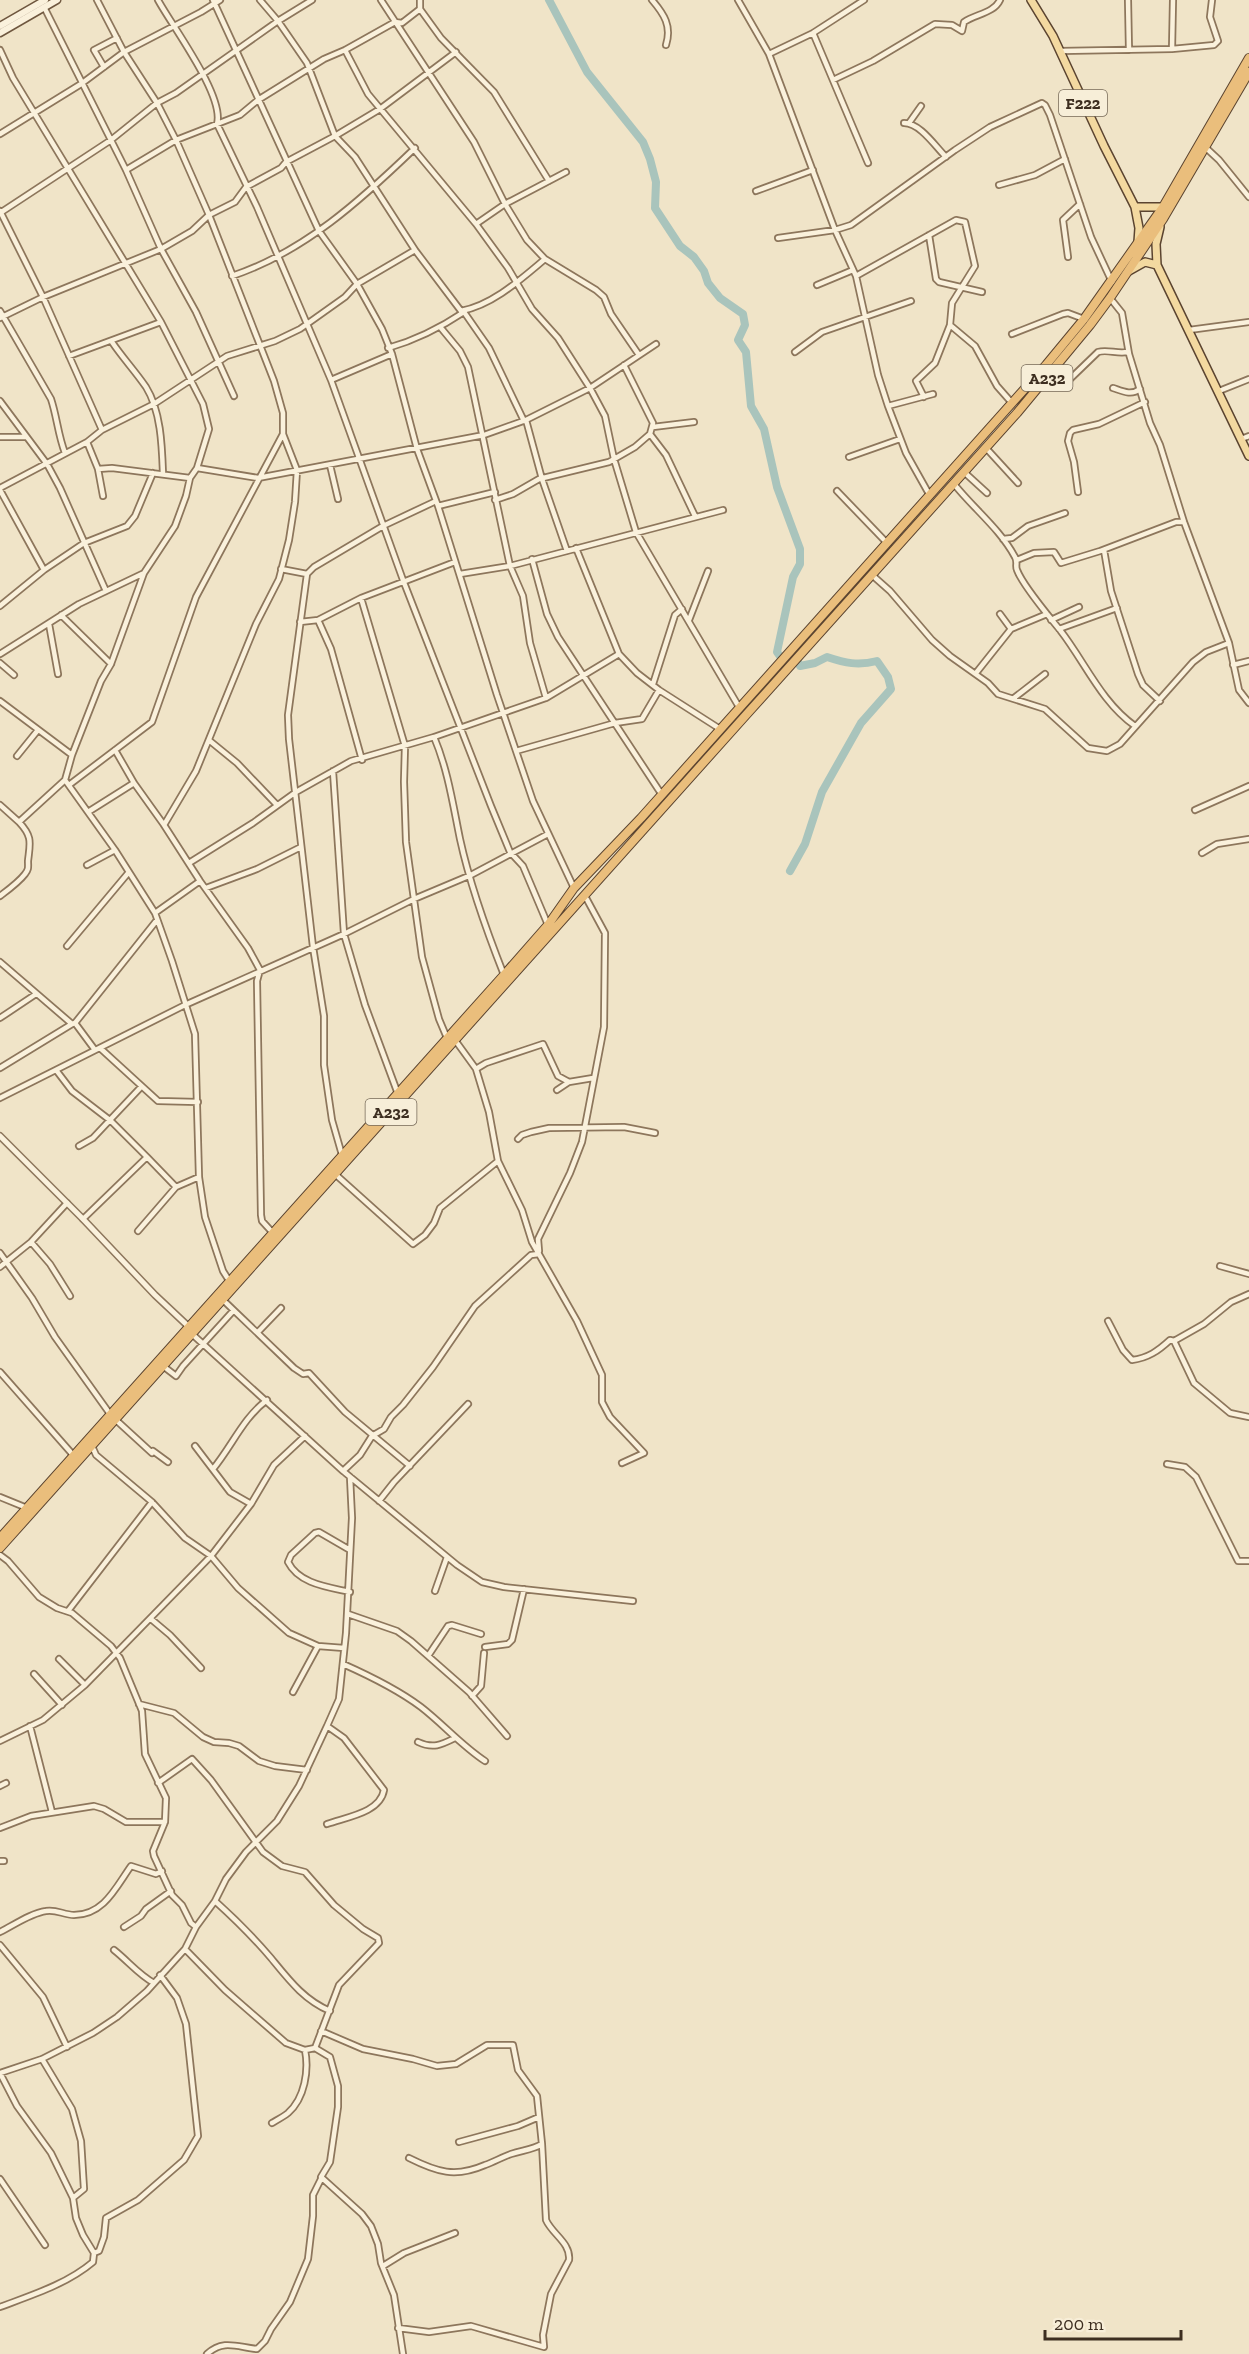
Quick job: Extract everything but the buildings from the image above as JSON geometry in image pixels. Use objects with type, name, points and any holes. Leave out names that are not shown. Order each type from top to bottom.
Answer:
[{"type":"highway","name":"A232","points":[[464,1025],[548,925],[574,888],[641,818],[771,674],[1084,320],[1163,207],[1249,58]]},
{"type":"highway","name":"A232","points":[[0,1538],[74,1456],[163,1366],[190,1330],[222,1299],[342,1155],[585,896],[804,653],[1057,366],[1129,271],[1249,72]]},
{"type":"highway","points":[[902,526],[910,533]]},
{"type":"highway","points":[[641,818],[649,825]]},
{"type":"highway","name":"A232","points":[[0,1548],[92,1446],[113,1417],[273,1233],[335,1174],[451,1039]]},
{"type":"main road","points":[[0,33],[45,4],[57,0]]},
{"type":"main road","name":"F222","points":[[1031,0],[1060,51],[1101,141],[1135,207],[1139,228],[1138,244]]},
{"type":"main road","points":[[0,26],[18,20]]},
{"type":"main road","points":[[1135,207],[1163,207]]},
{"type":"main road","points":[[1162,219],[1156,244],[1157,265],[1219,391],[1245,438],[1249,456]]},
{"type":"main road","points":[[1129,271],[1145,262],[1157,265]]},
{"type":"street","points":[[98,0],[124,52],[157,103],[176,140],[208,215],[274,381],[283,413],[283,434],[297,470],[295,502],[279,579],[241,660],[196,771],[164,825]]},
{"type":"street","points":[[158,0],[202,74],[219,112],[218,124],[308,323],[331,380],[403,580],[510,852],[523,866],[548,925]]},
{"type":"street","points":[[260,0],[278,21],[309,69],[335,136],[355,157],[415,250],[489,348],[525,420],[542,479],[567,551]]},
{"type":"street","points":[[102,430],[44,297],[0,212],[111,140],[157,103],[176,93],[278,21],[312,0]]},
{"type":"street","points":[[381,0],[474,142],[527,240],[545,259],[604,297],[611,314],[639,355]]},
{"type":"street","points":[[420,0],[420,9],[441,38],[494,93],[549,181]]},
{"type":"street","points":[[652,0],[667,21],[669,35],[666,45]]},
{"type":"street","points":[[738,0],[769,54],[835,230],[856,276],[878,375],[888,406],[900,438],[929,494]]},
{"type":"street","points":[[769,54],[813,33],[864,0]]},
{"type":"street","points":[[833,80],[873,61],[935,24],[952,25],[962,31],[964,22],[972,16],[996,7],[1000,0]]},
{"type":"street","points":[[1128,0],[1129,50]]},
{"type":"street","points":[[1172,50],[1173,0]]},
{"type":"street","points":[[1060,51],[1172,50],[1199,48],[1217,43],[1210,17],[1212,0]]},
{"type":"street","points":[[0,134],[81,84],[124,52],[201,12],[215,1],[237,50],[239,61],[319,231],[357,284],[377,318],[392,354],[417,449],[437,503],[503,714],[533,801],[574,888]]},
{"type":"street","points":[[45,4],[81,84],[126,170],[161,249],[196,312],[234,396]]},
{"type":"street","points":[[126,170],[176,140],[240,115],[258,100],[324,59],[395,22],[402,22],[420,9]]},
{"type":"street","points":[[813,33],[868,163]]},
{"type":"street","points":[[104,67],[94,50],[117,38]]},
{"type":"street","points":[[0,50],[13,78],[161,322],[203,404],[209,429],[197,468],[190,477],[175,526],[144,573],[111,664],[101,681],[72,755],[65,780],[19,822]]},
{"type":"street","points":[[345,50],[368,94],[476,224],[517,282],[532,309],[558,338],[590,388],[605,416],[614,459],[636,531],[740,707]]},
{"type":"street","points":[[2,317],[44,297],[161,249],[192,231],[208,215],[235,202],[246,187],[380,109],[456,52]]},
{"type":"street","points":[[778,238],[835,230],[851,225],[990,127],[1042,103],[1048,109],[1091,237],[1112,282]]},
{"type":"street","points":[[921,106],[906,123],[929,138],[946,157]]},
{"type":"street","points":[[1205,147],[1219,160],[1249,197]]},
{"type":"street","points":[[232,276],[278,256],[319,231],[375,186],[415,148]]},
{"type":"street","points":[[999,185],[1035,175],[1065,159]]},
{"type":"street","points":[[756,191],[813,170]]},
{"type":"street","points":[[476,224],[506,204],[566,172]]},
{"type":"street","points":[[1068,257],[1063,220],[1080,204]]},
{"type":"street","points":[[856,276],[956,220],[966,224],[975,261],[966,282],[960,287],[952,303],[950,325],[935,363],[916,381],[924,397]]},
{"type":"street","points":[[929,235],[936,279],[982,292]]},
{"type":"street","points":[[44,570],[0,489],[87,442],[102,430],[154,404],[227,356],[275,341],[300,329],[345,297],[357,284],[415,250]]},
{"type":"street","points":[[388,348],[412,341],[441,328],[462,312],[474,308],[517,282],[545,259]]},
{"type":"street","points":[[817,285],[853,270]]},
{"type":"street","points":[[1110,298],[1122,313],[1129,354],[1140,389],[1184,522],[1229,643],[1239,690],[1249,703]]},
{"type":"street","points":[[795,352],[822,332],[911,301]]},
{"type":"street","points":[[468,318],[474,308]]},
{"type":"street","points":[[0,310],[51,399],[57,431],[65,453]]},
{"type":"street","points":[[1012,334],[1068,313],[1084,320]]},
{"type":"street","points":[[69,356],[161,322]]},
{"type":"street","points":[[1188,330],[1249,322]]},
{"type":"street","points":[[950,325],[968,337],[997,386],[1012,403]]},
{"type":"street","points":[[441,328],[460,351],[468,367],[510,566],[523,596],[530,643],[546,698]]},
{"type":"street","points":[[112,342],[146,388],[154,404],[160,436],[163,474]]},
{"type":"street","points":[[197,468],[258,478],[484,435],[525,420],[590,388],[656,344]]},
{"type":"street","points":[[1070,381],[1100,351],[1129,354]]},
{"type":"street","points":[[331,380],[392,354]]},
{"type":"street","points":[[495,500],[542,479],[614,459],[635,447],[650,434],[653,427],[624,365]]},
{"type":"street","points":[[1219,391],[1249,379]]},
{"type":"street","points":[[1113,388],[1128,393],[1140,389]]},
{"type":"street","points":[[888,406],[933,394]]},
{"type":"street","points":[[0,401],[46,464],[60,488],[106,591]]},
{"type":"street","points":[[1078,492],[1074,462],[1068,441],[1070,433],[1073,430],[1100,424],[1145,402]]},
{"type":"street","points":[[653,427],[694,422]]},
{"type":"street","points":[[69,785],[152,722],[196,597],[283,434]]},
{"type":"street","points":[[650,434],[666,455],[695,516]]},
{"type":"street","points":[[0,437],[26,437]]},
{"type":"street","points":[[849,457],[900,438]]},
{"type":"street","points":[[87,442],[98,469],[103,496]]},
{"type":"street","points":[[986,447],[1018,483]]},
{"type":"street","points":[[330,465],[338,499]]},
{"type":"street","points":[[98,469],[112,468],[190,477]]},
{"type":"street","points":[[964,472],[987,493]]},
{"type":"street","points":[[0,606],[44,570],[84,543],[127,526],[135,516],[153,473]]},
{"type":"street","points":[[954,483],[1003,539],[1017,560],[1016,569],[1104,696],[1125,719],[1135,726]]},
{"type":"street","points":[[837,491],[887,543]]},
{"type":"street","points":[[342,1155],[328,1098],[324,1065],[324,1016],[301,847],[288,715],[307,574],[314,567],[383,526],[437,503],[495,492]]},
{"type":"street","points":[[460,574],[510,566],[636,531],[723,510]]},
{"type":"street","points":[[1003,539],[1012,538],[1028,526],[1065,513]]},
{"type":"street","points":[[1017,560],[1034,553],[1054,552],[1061,563],[1104,550],[1176,522],[1184,522]]},
{"type":"street","points":[[576,548],[619,654],[637,673],[659,690],[720,729]]},
{"type":"street","points":[[1104,550],[1107,572],[1138,674],[1143,685],[1160,701]]},
{"type":"street","points":[[532,559],[547,614],[558,637],[662,795]]},
{"type":"street","points":[[300,622],[318,620],[403,580],[455,562]]},
{"type":"street","points":[[281,568],[307,574]]},
{"type":"street","points":[[689,620],[708,571]]},
{"type":"street","points":[[0,654],[61,615],[144,573]]},
{"type":"street","points":[[872,575],[890,591],[950,657],[976,673],[998,694],[1045,710],[1078,742],[1099,751],[1113,750],[1160,701],[1193,662],[1206,652],[1229,643]]},
{"type":"street","points":[[361,598],[405,746],[406,842],[422,957],[439,1019],[451,1039],[476,1069],[489,1112],[498,1161],[522,1210],[539,1254],[577,1321],[603,1375],[602,1402],[610,1417],[644,1453],[622,1463]]},
{"type":"street","points":[[1051,620],[1079,607]]},
{"type":"street","points":[[1059,629],[1117,608]]},
{"type":"street","points":[[653,684],[675,615],[682,609]]},
{"type":"street","points":[[1000,614],[1011,629]]},
{"type":"street","points":[[976,673],[1011,629],[1047,614]]},
{"type":"street","points":[[61,615],[111,664]]},
{"type":"street","points":[[318,620],[330,649],[362,760]]},
{"type":"street","points":[[49,624],[58,674]]},
{"type":"street","points":[[189,863],[296,792],[351,761],[362,760],[387,750],[434,737],[546,698],[619,654]]},
{"type":"street","points":[[1233,665],[1249,661]]},
{"type":"street","points":[[0,663],[14,675]]},
{"type":"street","points":[[1014,698],[1045,674]]},
{"type":"street","points":[[516,751],[615,723],[638,720],[645,717],[659,690]]},
{"type":"street","points":[[0,701],[72,755]]},
{"type":"street","points":[[17,756],[38,730]]},
{"type":"street","points":[[434,737],[441,753],[455,807],[460,840],[481,912],[504,975]]},
{"type":"street","points":[[210,741],[237,763],[277,805]]},
{"type":"street","points":[[115,750],[134,783],[248,948],[260,970],[257,981],[261,1215],[262,1221],[273,1233]]},
{"type":"street","points":[[333,771],[344,934],[365,1005],[398,1094]]},
{"type":"street","points":[[65,780],[115,850],[155,913],[195,1034],[199,1177],[204,1217],[223,1271],[230,1282]]},
{"type":"street","points":[[88,812],[134,783]]},
{"type":"street","points":[[1195,810],[1249,786]]},
{"type":"street","points":[[0,805],[19,822],[30,839],[31,850],[29,867],[24,876],[0,896]]},
{"type":"street","points":[[0,1098],[185,1005],[471,875],[510,852],[548,834]]},
{"type":"street","points":[[1202,853],[1217,844],[1249,839]]},
{"type":"street","points":[[206,888],[257,869],[301,847]]},
{"type":"street","points":[[87,865],[115,850]]},
{"type":"street","points":[[67,946],[129,873]]},
{"type":"street","points":[[155,913],[200,881]]},
{"type":"street","points":[[535,1241],[570,1173],[582,1142],[604,1027],[605,933],[585,896]]},
{"type":"street","points":[[0,1068],[74,1024],[157,920]]},
{"type":"street","points":[[0,962],[74,1024],[98,1049],[158,1101],[198,1102]]},
{"type":"street","points":[[0,1018],[36,994]]},
{"type":"street","points":[[476,1069],[486,1063],[543,1044],[558,1076],[569,1082]]},
{"type":"street","points":[[56,1070],[72,1091],[111,1121],[176,1187]]},
{"type":"street","points":[[557,1090],[569,1082],[593,1078]]},
{"type":"street","points":[[79,1146],[93,1138],[111,1121],[141,1087]]},
{"type":"street","points":[[518,1139],[531,1131],[549,1128],[624,1126],[656,1133]]},
{"type":"street","points":[[0,1136],[203,1344],[350,1478],[447,1557],[482,1582],[633,1601]]},
{"type":"street","points":[[83,1219],[147,1157]]},
{"type":"street","points":[[335,1174],[413,1244],[425,1235],[434,1223],[440,1208],[498,1161]]},
{"type":"street","points":[[138,1231],[176,1187],[199,1177]]},
{"type":"street","points":[[0,1267],[31,1242],[67,1203]]},
{"type":"street","points":[[31,1242],[50,1264],[70,1296]]},
{"type":"street","points":[[0,1253],[33,1298],[55,1337],[113,1417],[152,1452],[168,1462]]},
{"type":"street","points":[[343,1471],[360,1455],[372,1436],[384,1429],[391,1417],[433,1367],[475,1306],[531,1255],[539,1254]]},
{"type":"street","points":[[1220,1266],[1249,1274]]},
{"type":"street","points":[[1108,1322],[1123,1350],[1132,1360],[1143,1359],[1158,1351],[1170,1340],[1174,1341],[1204,1324],[1231,1302],[1249,1294]]},
{"type":"street","points":[[222,1299],[303,1374],[309,1373],[315,1378],[345,1412],[372,1436],[410,1466]]},
{"type":"street","points":[[258,1332],[281,1308]]},
{"type":"street","points":[[163,1366],[176,1376],[233,1311]]},
{"type":"street","points":[[1174,1341],[1194,1383],[1230,1413],[1249,1417]]},
{"type":"street","points":[[0,1372],[74,1456]]},
{"type":"street","points":[[1,1383],[6,1380]]},
{"type":"street","points":[[213,1469],[240,1433],[248,1418],[267,1400]]},
{"type":"street","points":[[379,1501],[468,1404]]},
{"type":"street","points":[[0,1741],[44,1720],[86,1685],[211,1556],[251,1504],[274,1465],[305,1436]]},
{"type":"street","points":[[92,1446],[96,1455],[152,1502],[185,1538],[211,1556],[238,1588],[289,1633],[318,1646],[344,1647]]},
{"type":"street","points":[[195,1446],[230,1492],[251,1504]]},
{"type":"street","points":[[1167,1464],[1185,1467],[1196,1477],[1238,1562],[1249,1561]]},
{"type":"street","points":[[0,2307],[43,2291],[83,2271],[93,2262],[94,2253],[83,2235],[76,2218],[73,2198],[51,2153],[17,2106],[0,2073],[42,2059],[67,2047],[117,2017],[154,1983],[185,1949],[226,1879],[257,1841],[277,1821],[307,1770],[339,1699],[350,1592],[352,1518],[350,1478]]},
{"type":"street","points":[[0,1497],[27,1508]]},
{"type":"street","points":[[68,1611],[152,1502]]},
{"type":"street","points":[[350,1550],[319,1532],[291,1555],[288,1562],[313,1584],[350,1592]]},
{"type":"street","points":[[0,1555],[39,1597],[57,1608],[68,1611],[111,1646],[120,1658],[142,1711],[146,1754],[165,1798],[165,1822],[153,1851],[171,1891],[196,1928]]},
{"type":"street","points":[[435,1591],[447,1557]]},
{"type":"street","points":[[472,1696],[481,1686],[485,1650],[508,1644],[512,1640],[524,1588]]},
{"type":"street","points":[[348,1614],[397,1631],[472,1696],[507,1736]]},
{"type":"street","points":[[151,1619],[170,1635],[201,1668]]},
{"type":"street","points":[[428,1656],[448,1626],[452,1625],[481,1634]]},
{"type":"street","points":[[293,1692],[318,1646]]},
{"type":"street","points":[[59,1659],[86,1685]]},
{"type":"street","points":[[343,1664],[378,1680],[419,1705],[455,1738],[485,1761]]},
{"type":"street","points":[[34,1674],[63,1705]]},
{"type":"street","points":[[139,1704],[174,1713],[203,1737],[214,1742],[239,1746],[259,1761],[275,1766],[307,1770]]},
{"type":"street","points":[[30,1726],[52,1812]]},
{"type":"street","points":[[327,1726],[344,1738],[384,1790],[378,1804],[366,1811],[327,1824]]},
{"type":"street","points":[[418,1742],[433,1747],[455,1738]]},
{"type":"street","points":[[158,1783],[192,1759],[212,1780],[263,1852],[282,1866],[305,1872],[334,1905],[363,1929],[378,1938],[379,1943],[339,1985],[315,2048]]},
{"type":"street","points":[[0,1786],[6,1783]]},
{"type":"street","points":[[0,1827],[31,1816],[94,1806],[126,1822],[165,1822]]},
{"type":"street","points":[[0,1932],[43,1911],[51,1910],[72,1915],[84,1914],[96,1908],[109,1899],[130,1866],[156,1874],[162,1871]]},
{"type":"street","points":[[124,1928],[171,1891]]},
{"type":"street","points":[[215,1901],[263,1950],[292,1985],[315,2005],[330,2012]]},
{"type":"street","points":[[0,1945],[43,1997],[67,2047]]},
{"type":"street","points":[[185,1949],[225,1990],[286,2043],[297,2049],[315,2048],[330,2057],[338,2086],[338,2107],[330,2162],[313,2195],[314,2216],[308,2259],[290,2302],[271,2329],[265,2342],[257,2349],[224,2344],[214,2347],[207,2354]]},
{"type":"street","points":[[114,1950],[139,1974],[154,1983]]},
{"type":"street","points":[[94,2253],[99,2251],[106,2218],[138,2200],[184,2160],[198,2136],[186,2024],[177,1998],[160,1975]]},
{"type":"street","points":[[321,2031],[363,2049],[437,2066],[456,2064],[487,2046],[511,2044],[518,2070],[537,2096],[543,2144],[546,2220],[568,2248],[570,2255],[551,2294],[543,2335],[544,2347],[471,2326],[429,2332],[398,2328]]},
{"type":"street","points":[[272,2123],[288,2112],[302,2093],[307,2062],[305,2050]]},
{"type":"street","points":[[42,2059],[72,2109],[81,2141],[84,2189],[73,2198]]},
{"type":"street","points":[[459,2142],[518,2126],[539,2117]]},
{"type":"street","points":[[409,2158],[429,2168],[447,2173],[467,2172],[511,2154],[533,2150],[543,2144]]},
{"type":"street","points":[[0,2179],[45,2245]]},
{"type":"street","points":[[321,2179],[362,2214],[371,2226],[394,2295],[403,2354]]},
{"type":"street","points":[[383,2266],[404,2253],[455,2233]]},
{"type":"waterway","points":[[549,0],[587,72],[643,142],[656,182],[655,208],[680,246],[694,257],[704,271],[708,283],[720,298],[743,314],[745,325],[738,340],[746,352],[751,406],[764,429],[777,487],[800,549],[800,564],[793,577],[777,652],[784,662],[797,660],[800,666],[815,663],[827,657],[852,663],[877,661],[888,677],[891,689],[861,723],[822,792],[805,844],[790,871]]}]
